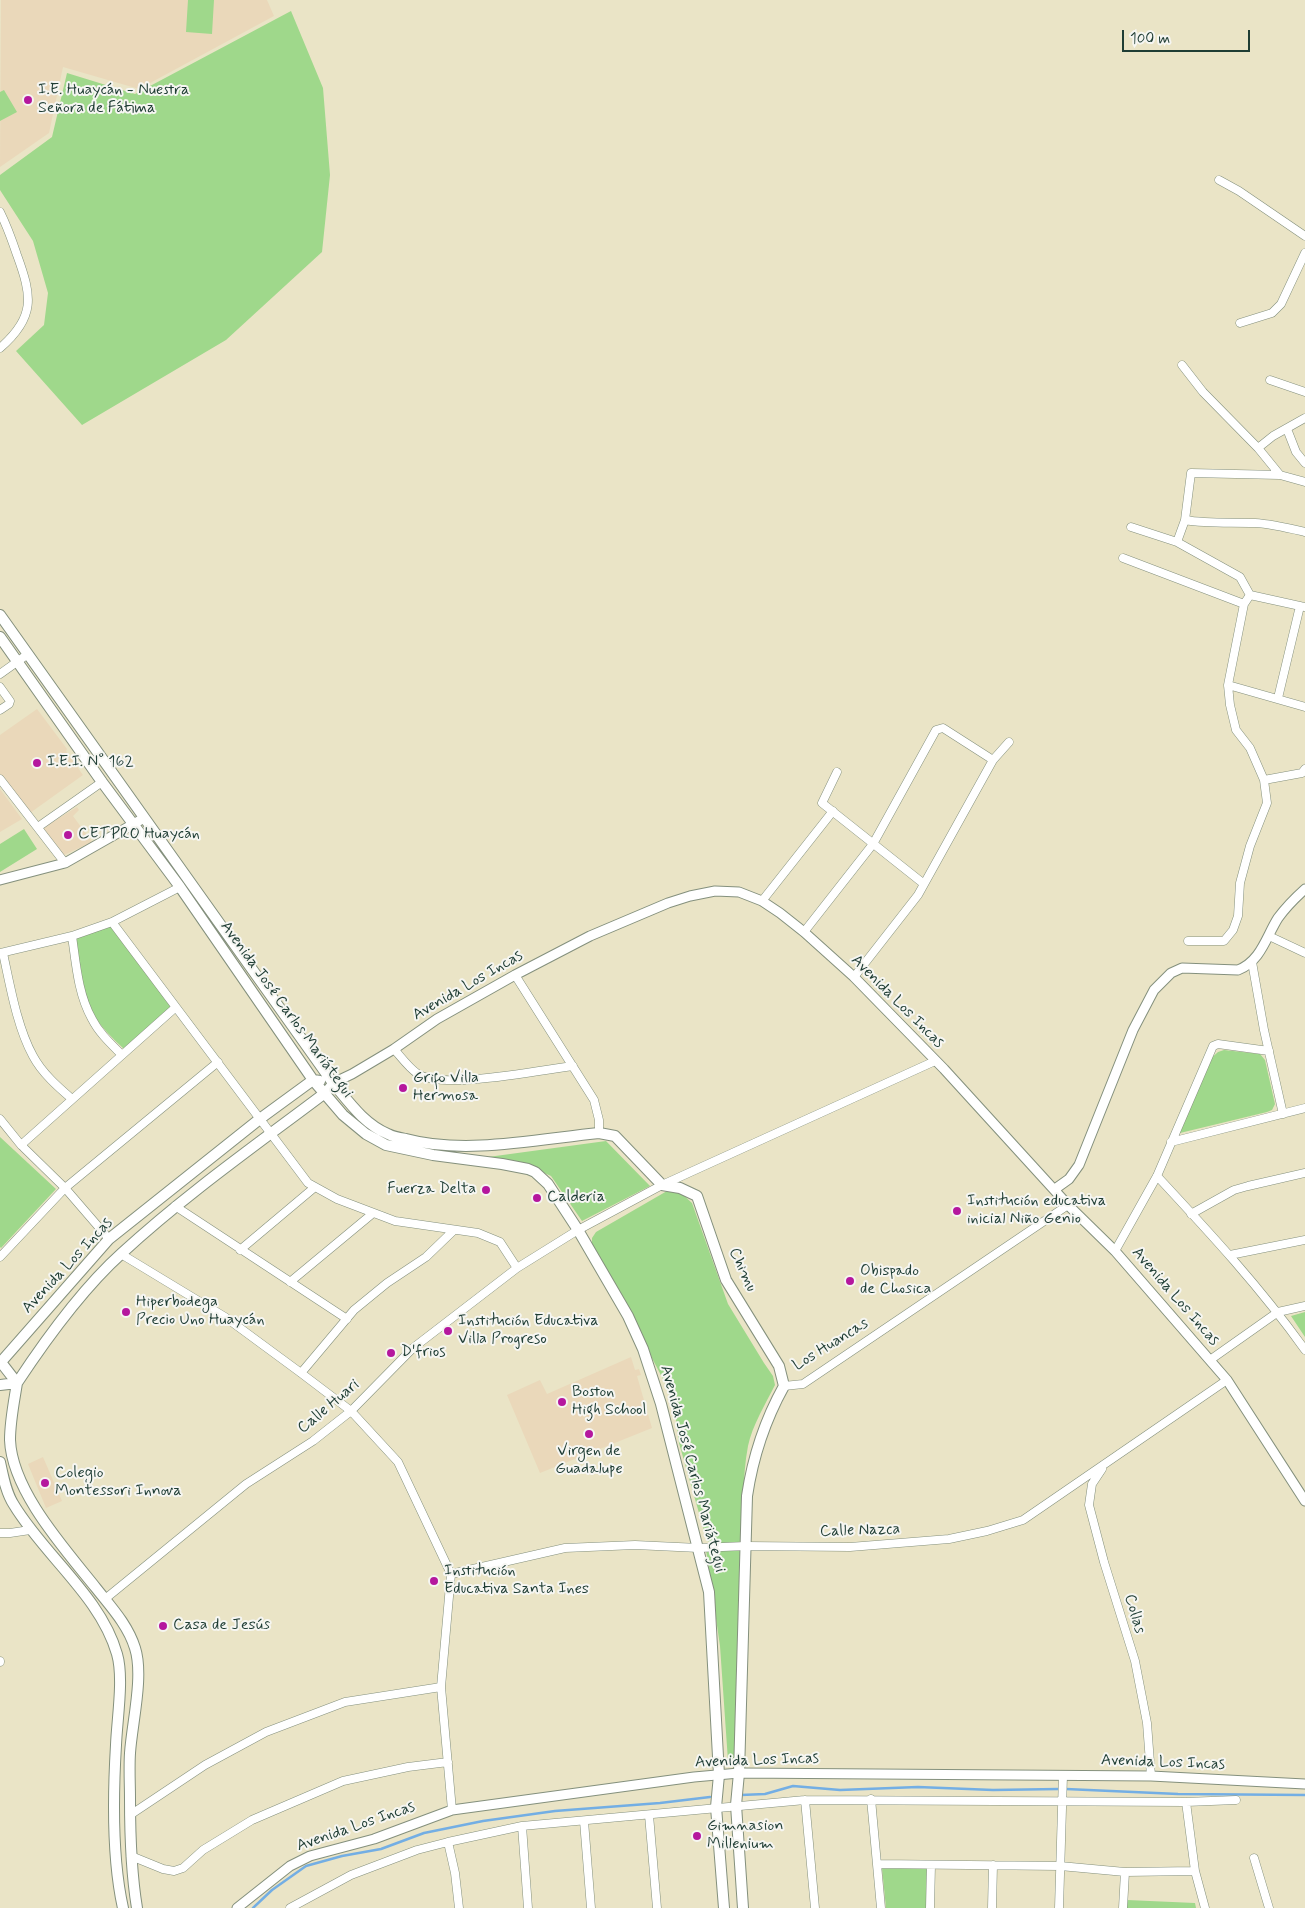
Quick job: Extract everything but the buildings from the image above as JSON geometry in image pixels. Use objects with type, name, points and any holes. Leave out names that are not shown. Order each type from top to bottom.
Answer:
[{"type":"main road","name":"Avenida José Carlos Mariátegui","points":[[0,615],[333,1083],[359,1115],[388,1135],[420,1143],[452,1146],[492,1144],[599,1133]]},
{"type":"main road","name":"Avenida José Carlos Mariátegui","points":[[0,637],[132,824],[180,887],[313,1080],[343,1115],[366,1134],[386,1145],[433,1155],[502,1164],[535,1172],[548,1184],[578,1230],[628,1316],[643,1349],[670,1435],[709,1592],[719,1775],[716,1807],[724,1908]]},
{"type":"main road","points":[[313,1080],[333,1083]]},
{"type":"main road","name":"Avenida Los Incas","points":[[0,1364],[109,1239],[261,1118],[313,1080]]},
{"type":"main road","name":"Avenida Los Incas","points":[[17,1383],[38,1350],[82,1296],[121,1254],[175,1206],[325,1093]]},
{"type":"main road","points":[[599,1133],[614,1136],[662,1185]]},
{"type":"main road","name":"Chimu","points":[[662,1185],[680,1188],[697,1196],[726,1280],[779,1366],[784,1386]]},
{"type":"main road","points":[[0,1364],[17,1383]]},
{"type":"main road","points":[[0,1385],[17,1383]]},
{"type":"main road","points":[[17,1383],[12,1408],[10,1440],[12,1456],[18,1475],[46,1525],[126,1626],[136,1649],[138,1679],[130,1755],[130,1815],[131,1856],[137,1908]]},
{"type":"main road","name":"Los Huancas","points":[[739,1773],[747,1496],[759,1438],[784,1386]]},
{"type":"main road","points":[[0,1462],[1,1474],[12,1504],[30,1530],[73,1579],[98,1614],[111,1636],[118,1656],[120,1678],[114,1787],[116,1850],[123,1908]]},
{"type":"main road","points":[[739,1773],[736,1805],[744,1908]]},
{"type":"street","points":[[1220,180],[1305,236]]},
{"type":"street","points":[[0,212],[27,282],[28,296],[27,309],[21,325],[16,334],[0,348]]},
{"type":"street","points":[[1240,323],[1272,313],[1281,304],[1305,253]]},
{"type":"street","points":[[1182,365],[1203,392],[1258,448],[1280,475]]},
{"type":"street","points":[[1270,380],[1305,392]]},
{"type":"street","points":[[1258,448],[1273,436],[1305,418]]},
{"type":"street","points":[[1287,429],[1296,452],[1305,463]]},
{"type":"street","points":[[1178,542],[1185,520],[1191,473],[1280,475],[1305,482]]},
{"type":"street","points":[[1185,520],[1204,524],[1255,523],[1305,532]]},
{"type":"street","points":[[1132,527],[1178,542],[1240,577],[1250,594],[1303,607],[1278,698]]},
{"type":"street","points":[[1122,558],[1244,604]]},
{"type":"street","points":[[1188,940],[1224,941],[1233,930],[1238,916],[1240,883],[1250,846],[1267,804],[1264,780],[1250,748],[1236,730],[1230,705],[1228,685],[1244,604],[1250,594]]},
{"type":"street","points":[[0,674],[28,654]]},
{"type":"street","points":[[1228,685],[1305,707]]},
{"type":"street","points":[[0,686],[10,700],[9,704],[0,710]]},
{"type":"street","points":[[804,932],[873,844],[936,730],[943,728],[993,760]]},
{"type":"street","points":[[854,977],[918,894],[993,760],[1009,742]]},
{"type":"street","points":[[1264,780],[1302,774],[1305,769]]},
{"type":"street","points":[[837,772],[822,803],[924,884]]},
{"type":"street","points":[[0,779],[65,863]]},
{"type":"street","points":[[38,826],[102,782]]},
{"type":"street","points":[[762,901],[832,811]]},
{"type":"street","points":[[0,880],[65,863],[144,818]]},
{"type":"street","points":[[72,1099],[55,1084],[34,1058],[27,1043],[1,953],[72,936],[112,922],[180,887]]},
{"type":"street","points":[[1055,1189],[1069,1179],[1079,1165],[1133,1030],[1154,990],[1162,980],[1182,968],[1238,970],[1246,967],[1252,962],[1269,936],[1277,919],[1291,901],[1305,889]]},
{"type":"street","name":"Avenida Los Incas","points":[[325,1093],[333,1083],[394,1049],[437,1020],[515,975],[590,936],[668,903],[715,890],[738,892],[762,901],[804,932],[854,977],[935,1061],[1068,1205],[1115,1251],[1227,1380],[1305,1501]]},
{"type":"street","points":[[112,922],[308,1183],[337,1199],[395,1222],[478,1234],[500,1242],[517,1268]]},
{"type":"street","points":[[72,936],[77,974],[84,1001],[92,1020],[106,1039],[122,1055]]},
{"type":"street","points":[[1269,936],[1305,953]]},
{"type":"street","points":[[1252,962],[1283,1114]]},
{"type":"street","points":[[515,975],[594,1100],[599,1120],[599,1133]]},
{"type":"street","points":[[21,1145],[176,1007]]},
{"type":"street","points":[[1115,1251],[1156,1176],[1214,1046],[1218,1044],[1269,1051]]},
{"type":"street","points":[[394,1049],[418,1074],[431,1079],[447,1081],[573,1066]]},
{"type":"street","name":"Calle Huari","points":[[105,1599],[246,1484],[313,1441],[351,1411],[413,1348],[517,1268],[578,1230],[662,1185],[935,1061]]},
{"type":"street","points":[[1,1256],[65,1188],[218,1062]]},
{"type":"street","points":[[1171,1142],[1305,1108]]},
{"type":"street","points":[[0,1119],[21,1145],[65,1188],[109,1239]]},
{"type":"street","points":[[1192,1214],[1234,1190],[1305,1174]]},
{"type":"street","points":[[1156,1176],[1230,1255],[1278,1312],[1305,1350]]},
{"type":"street","points":[[240,1250],[314,1186]]},
{"type":"street","name":"Los Huancas","points":[[784,1386],[803,1384],[1068,1205]]},
{"type":"street","points":[[175,1206],[347,1319]]},
{"type":"street","points":[[290,1282],[372,1214]]},
{"type":"street","points":[[301,1373],[354,1310],[387,1283],[426,1257],[452,1231]]},
{"type":"street","points":[[1230,1255],[1305,1240]]},
{"type":"street","points":[[121,1254],[226,1317],[301,1373],[351,1411],[398,1462],[451,1574],[441,1686],[452,1810]]},
{"type":"street","points":[[1210,1360],[1278,1312],[1305,1306]]},
{"type":"street","name":"Calle Nazca","points":[[451,1574],[565,1548],[635,1545],[699,1548],[746,1546],[850,1547],[949,1539],[987,1531],[1023,1520],[1227,1380]]},
{"type":"street","name":"Collas","points":[[1105,1465],[1092,1484],[1089,1504],[1104,1562],[1134,1661],[1147,1723],[1151,1776]]},
{"type":"street","points":[[0,1533],[30,1530]]},
{"type":"street","points":[[130,1815],[204,1765],[266,1732],[345,1702],[441,1686]]},
{"type":"street","points":[[131,1856],[174,1871],[183,1868],[203,1850],[252,1820],[343,1781],[408,1766],[448,1762]]},
{"type":"street","name":"Avenida Los Incas","points":[[238,1908],[290,1866],[304,1859],[374,1839],[452,1810],[719,1775],[739,1773],[1151,1776],[1305,1784]]},
{"type":"street","points":[[1060,1908],[1063,1775]]},
{"type":"street","points":[[871,1799],[881,1908]]},
{"type":"street","points":[[805,1800],[815,1908]]},
{"type":"street","points":[[290,1908],[351,1875],[417,1850],[522,1826],[805,1800],[1186,1802],[1236,1800]]},
{"type":"street","points":[[1186,1802],[1195,1871],[1205,1908]]},
{"type":"street","points":[[649,1815],[657,1908]]},
{"type":"street","points":[[584,1821],[591,1908]]},
{"type":"street","points":[[522,1826],[528,1908]]},
{"type":"street","points":[[448,1842],[455,1873],[459,1908]]},
{"type":"street","points":[[1254,1858],[1269,1908]]},
{"type":"street","points":[[877,1864],[1060,1866],[1124,1872],[1195,1871]]},
{"type":"street","points":[[930,1908],[931,1865]]},
{"type":"street","points":[[992,1908],[993,1865]]},
{"type":"street","points":[[1123,1908],[1124,1872]]},
{"type":"shaded area","points":[[1,0],[267,0],[274,16],[139,89],[63,67],[49,133],[0,167]]},
{"type":"shaded area","name":"I.E.I. N° 162","points":[[37,709],[67,749],[66,751],[83,775],[30,813],[0,774],[0,735]]},
{"type":"shaded area","points":[[0,789],[22,819],[0,832]]},
{"type":"shaded area","name":"CETPRO Huaycán","points":[[77,807],[79,810],[73,816],[92,842],[64,855],[43,828]]},
{"type":"shaded area","points":[[631,1357],[635,1370],[639,1369],[641,1375],[637,1376],[652,1428],[540,1473],[507,1395],[540,1380],[547,1394]]},
{"type":"shaded area","name":"Colegio Montessori Innova","points":[[43,1457],[62,1501],[46,1508],[28,1464]]},
{"type":"green space","points":[[188,0],[214,0],[212,34],[186,32]]},
{"type":"green space","points":[[291,11],[323,88],[330,175],[322,252],[226,340],[82,425],[16,351],[44,325],[48,293],[33,241],[0,190],[0,175],[52,137],[67,73],[135,94]]},
{"type":"green space","points":[[4,90],[17,112],[0,121],[0,92]]},
{"type":"green space","points":[[24,829],[37,849],[0,872],[0,844]]},
{"type":"green space","points":[[112,926],[173,1007],[124,1049],[101,1026],[90,1008],[81,978],[75,937]]},
{"type":"green space","points":[[1224,1050],[1260,1054],[1265,1060],[1275,1104],[1272,1110],[1180,1133],[1209,1060],[1218,1052]]},
{"type":"green space","points":[[0,1137],[56,1189],[1,1248],[0,1247]]},
{"type":"green space","points":[[606,1141],[650,1186],[582,1221],[551,1176],[524,1164],[488,1157]]},
{"type":"green space","points":[[667,1191],[680,1192],[692,1203],[728,1304],[773,1376],[775,1385],[760,1415],[748,1446],[745,1469],[743,1540],[730,1544],[707,1541],[679,1443],[675,1413],[664,1381],[592,1244],[592,1238],[596,1232]]},
{"type":"green space","points":[[1305,1312],[1305,1337],[1291,1316]]},
{"type":"green space","points":[[706,1550],[748,1551],[736,1764],[733,1766],[728,1761],[720,1646]]},
{"type":"green space","points":[[882,1868],[929,1868],[927,1908],[886,1908]]},
{"type":"green space","points":[[1127,1900],[1195,1903],[1196,1908],[1126,1908]]},
{"type":"waterway","points":[[741,1795],[765,1794],[793,1786],[840,1790],[918,1787],[993,1790],[1059,1789]]},
{"type":"waterway","points":[[1066,1789],[1178,1794],[1305,1795]]},
{"type":"waterway","points":[[253,1908],[272,1890],[306,1866],[342,1856],[381,1849],[424,1833],[483,1821],[555,1811],[710,1797]]},
{"type":"place","name":"I.E. Huaycán - Nuestra Señora de Fátima","points":[[28,100]]},
{"type":"place","name":"I.E.I. N° 162","points":[[37,763]]},
{"type":"place","name":"CETPRO Huaycán","points":[[68,835]]},
{"type":"place","name":"Grifo Villa Hermosa","points":[[403,1088]]},
{"type":"place","name":"Fuerza Delta","points":[[486,1190]]},
{"type":"place","name":"Calderia","points":[[537,1198]]},
{"type":"place","name":"Institución educativa inicial Niño Genio","points":[[957,1211]]},
{"type":"place","name":"Obispado de Chosica","points":[[850,1281]]},
{"type":"place","name":"Hiperbodega Precio Uno Huaycán","points":[[126,1312]]},
{"type":"place","name":"Institución Educativa Villa Progreso","points":[[448,1331]]},
{"type":"place","name":"D'frios","points":[[391,1353]]},
{"type":"place","name":"Boston High School","points":[[562,1402]]},
{"type":"place","name":"Virgen de Guadalupe","points":[[589,1434]]},
{"type":"place","name":"Colegio Montessori Innova","points":[[45,1483]]},
{"type":"place","name":"Institución Educativa Santa Ines","points":[[434,1581]]},
{"type":"place","name":"Casa de Jesús","points":[[163,1626]]},
{"type":"place","name":"Gimnasion Millenium","points":[[697,1836]]}]
